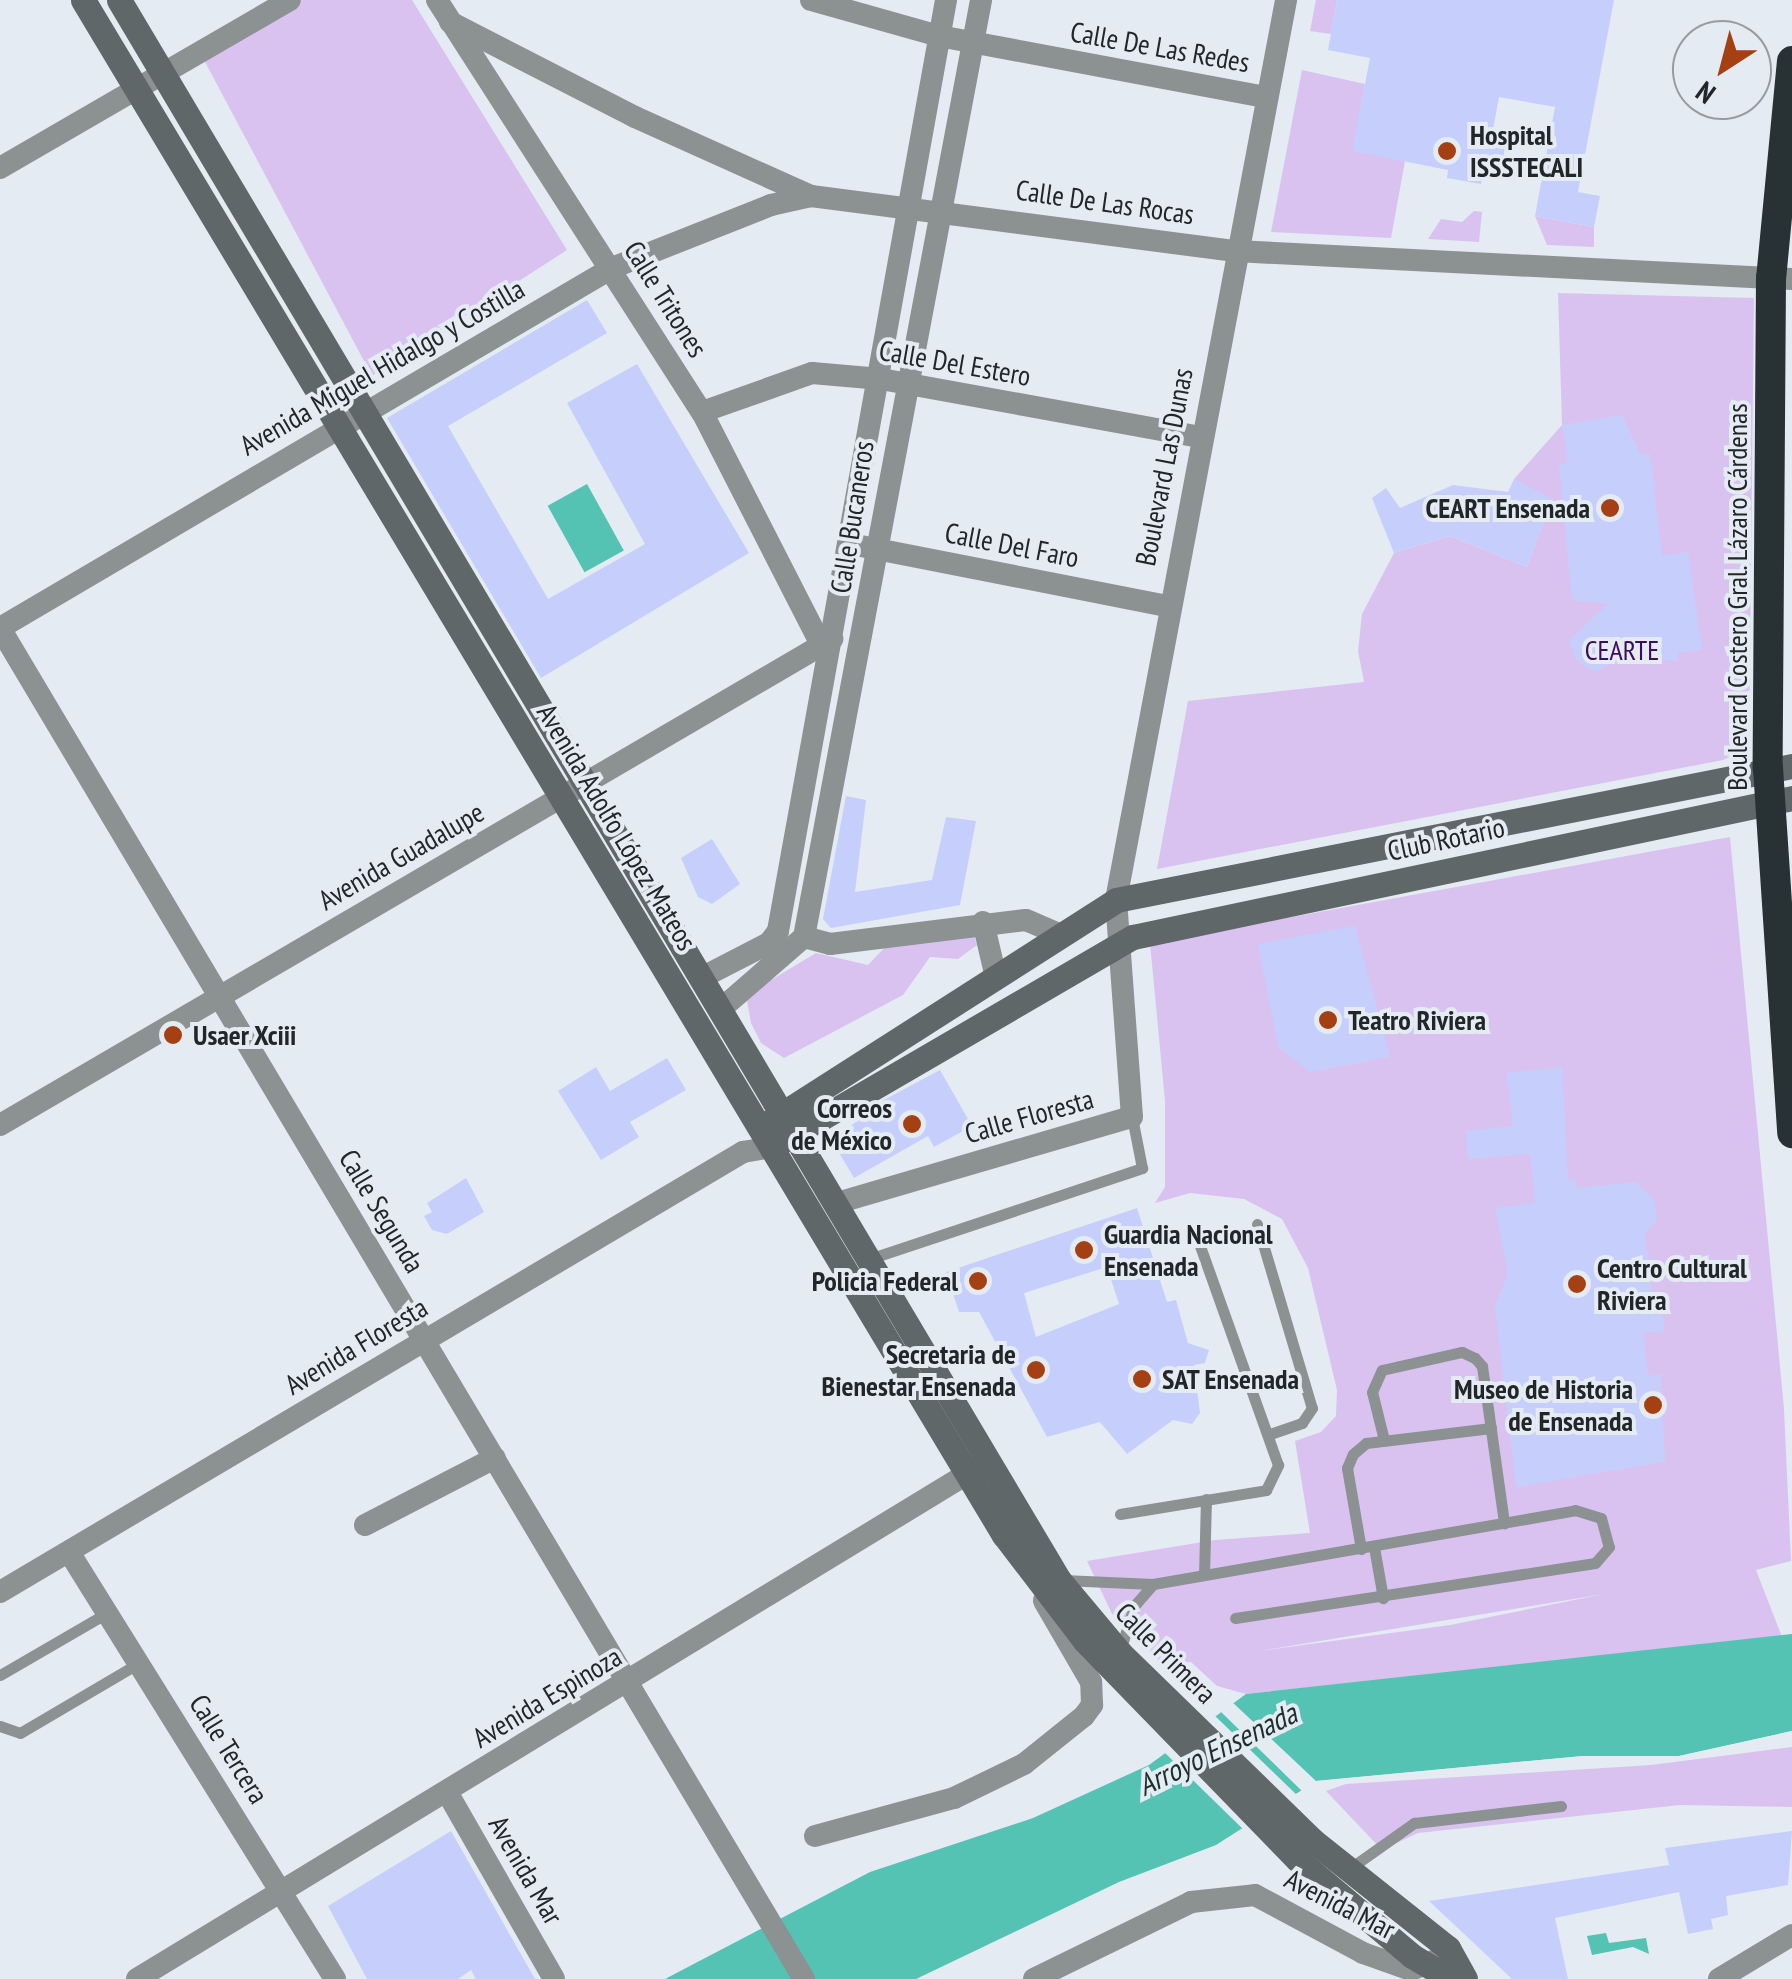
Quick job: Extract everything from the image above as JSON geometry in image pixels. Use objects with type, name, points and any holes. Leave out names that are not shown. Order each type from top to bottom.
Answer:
[{"type":"highway","name":"Boulevard Costero Gral. Lázaro Cárdenas","points":[[1792,61],[1781,279],[1780,767],[1792,1133]]},
{"type":"main road","name":"Avenida Adolfo López Mateos","points":[[83,0],[338,426],[574,790],[722,1008],[869,1259],[976,1469]]},
{"type":"main road","name":"Avenida Adolfo López Mateos","points":[[119,0],[367,408],[766,1138],[976,1469]]},
{"type":"main road","name":"Club Rotario","points":[[1116,900],[1780,767]]},
{"type":"main road","name":"Club Rotario","points":[[1116,947],[1134,937],[1780,799]]},
{"type":"main road","name":"Avenida Floresta","points":[[766,1138],[994,973],[1116,900]]},
{"type":"main road","name":"Avenida Floresta","points":[[789,1122],[1116,947]]},
{"type":"main road","name":"Calle Primera","points":[[976,1469],[1052,1584],[1117,1663],[1305,1849],[1443,1965],[1465,1979]]},
{"type":"main road","name":"Calle Primera","points":[[1305,1849],[1346,1872],[1443,1965]]},
{"type":"street","points":[[0,168],[290,0]]},
{"type":"street","name":"Calle Tritones","points":[[436,0],[702,412],[827,642]]},
{"type":"street","name":"Calle De Las Redes","points":[[811,0],[938,36],[1264,96]]},
{"type":"street","name":"Calle Bucaneros","points":[[702,976],[769,943],[778,931],[827,642],[881,379],[946,0]]},
{"type":"street","name":"Calle Bucaneros","points":[[804,937],[863,645],[875,549],[905,384],[981,0]]},
{"type":"street","name":"Boulevard Las Dunas","points":[[1116,947],[1116,900],[1166,606],[1286,0]]},
{"type":"street","name":"Calle De Las Rocas","points":[[450,22],[634,117],[811,196],[911,205],[1235,251],[1781,279]]},
{"type":"street","name":"Avenida Miguel Hidalgo y Costilla","points":[[0,628],[367,408],[612,268],[772,204],[811,196]]},
{"type":"street","name":"Calle Del Estero","points":[[702,412],[812,373],[881,379],[1201,437]]},
{"type":"street","name":"Calle Del Faro","points":[[846,543],[1166,606]]},
{"type":"street","name":"Calle Segunda","points":[[0,628],[804,1979]]},
{"type":"street","points":[[827,642],[863,645]]},
{"type":"street","name":"Avenida Guadalupe","points":[[0,1125],[827,642]]},
{"type":"street","points":[[722,1008],[804,937],[830,944],[983,922],[1026,920],[1057,933]]},
{"type":"street","points":[[983,922],[994,973]]},
{"type":"street","name":"Calle Floresta","points":[[837,1203],[1132,1117],[1116,947]]},
{"type":"street","name":"Avenida Floresta","points":[[0,1592],[766,1138]]},
{"type":"street","points":[[365,1525],[494,1458]]},
{"type":"street","name":"Avenida Espinoza","points":[[150,1976],[282,1889],[629,1684],[976,1469]]},
{"type":"street","name":"Calle Tercera","points":[[68,1552],[335,1979]]},
{"type":"street","points":[[815,1836],[954,1798],[1024,1764],[1092,1705],[1091,1682],[1045,1605],[1052,1584]]},
{"type":"street","name":"Avenida Mar","points":[[446,1792],[554,1979]]},
{"type":"street","name":"Avenida Mar","points":[[1034,1979],[1192,1902],[1256,1895],[1363,1954],[1411,1970],[1443,1965]]},
{"type":"street","points":[[1719,1979],[1792,1935]]},
{"type":"lane","points":[[869,1259],[1142,1168],[1132,1117]]},
{"type":"lane","points":[[1257,1224],[1312,1408],[1302,1423],[1268,1435]]},
{"type":"lane","points":[[1120,1514],[1266,1490],[1278,1465],[1197,1237]]},
{"type":"lane","points":[[1384,1440],[1372,1392],[1376,1377],[1462,1352],[1482,1366],[1504,1522]]},
{"type":"lane","points":[[1383,1598],[1347,1468],[1366,1443],[1491,1428]]},
{"type":"lane","points":[[1204,1575],[1206,1500]]},
{"type":"lane","points":[[1052,1584],[1153,1584],[1589,1510],[1601,1518],[1609,1547],[1595,1563],[1236,1618]]},
{"type":"lane","points":[[1117,1663],[1124,1624],[1153,1584]]},
{"type":"lane","points":[[0,1675],[107,1613]]},
{"type":"lane","points":[[0,1726],[20,1733],[139,1663]]},
{"type":"lane","points":[[1346,1872],[1414,1823],[1561,1806]]},
{"type":"green space","points":[[302,0],[412,0],[567,250],[372,376],[204,60]]},
{"type":"green space","points":[[1316,0],[1337,0],[1331,34],[1310,31]]},
{"type":"green space","points":[[1302,70],[1365,84],[1353,150],[1405,161],[1391,238],[1271,232]]},
{"type":"green space","points":[[1474,211],[1482,212],[1479,242],[1428,239],[1441,219],[1462,222]]},
{"type":"green space","points":[[1535,216],[1594,227],[1594,247],[1547,245]]},
{"type":"green space","name":"CEARTE","points":[[1558,293],[1754,298],[1749,747],[1723,760],[1157,869],[1188,701],[1364,682],[1358,651],[1362,614],[1394,553],[1450,536],[1527,567],[1546,516],[1514,479],[1562,425]]},
{"type":"green space","points":[[1730,837],[1784,1409],[1791,1561],[1756,1570],[1782,1637],[1246,1694],[1217,1686],[1191,1662],[1163,1665],[1112,1614],[1087,1561],[1215,1540],[1310,1533],[1295,1441],[1321,1432],[1336,1416],[1337,1390],[1308,1268],[1282,1219],[1244,1199],[1190,1193],[1155,1203],[1165,1187],[1165,1101],[1150,943]],"holes":[[[1604,1594],[1450,1625],[1259,1651]]]},
{"type":"green space","points":[[972,930],[977,945],[958,959],[930,957],[903,995],[784,1058],[761,1043],[751,1023],[746,995],[816,953],[868,965],[888,944]]},
{"type":"green space","points":[[1792,1747],[1792,1807],[1680,1805],[1418,1833],[1382,1850],[1326,1791],[1346,1784],[1651,1765]]},
{"type":"water","points":[[587,484],[624,550],[584,572],[548,506]]},
{"type":"water","name":"Arroyo Ensenada","points":[[1792,1634],[1792,1731],[1679,1756],[1583,1756],[1316,1781],[1216,1845],[1119,1882],[916,1979],[665,1979],[870,1872],[1033,1818],[1149,1765],[1246,1694]]},
{"type":"water","points":[[1606,1933],[1609,1943],[1646,1938],[1649,1954],[1633,1947],[1592,1955],[1587,1936]]},
{"type":"pier","points":[[1230,1700],[1316,1781],[1583,1756],[1679,1756],[1792,1731],[1792,1736],[1679,1761],[1583,1761],[1326,1782],[1305,1794],[1218,1709]]},
{"type":"pier","points":[[1212,1713],[1300,1798],[1246,1832],[1162,1750]]},
{"type":"building","points":[[1337,0],[1614,0],[1578,192],[1600,196],[1594,227],[1535,216],[1555,107],[1499,97],[1493,130],[1508,132],[1502,167],[1484,163],[1481,184],[1447,178],[1448,170],[1352,151],[1370,58],[1328,50]]},
{"type":"building","points":[[587,300],[607,333],[448,426],[548,599],[645,544],[567,403],[637,364],[749,553],[541,678],[387,418]]},
{"type":"building","name":"CEART Ensenada","points":[[1622,415],[1640,454],[1650,454],[1662,556],[1688,552],[1702,650],[1678,653],[1679,661],[1623,657],[1595,672],[1576,660],[1569,640],[1608,604],[1572,600],[1559,464],[1568,463],[1562,425]]},
{"type":"building","points":[[1514,479],[1553,499],[1527,567],[1450,536],[1394,553],[1372,498],[1386,488],[1400,508],[1453,485],[1508,492]]},
{"type":"building","points":[[846,796],[866,800],[855,892],[932,880],[946,817],[976,821],[960,905],[831,928],[823,919]]},
{"type":"building","points":[[712,839],[740,884],[712,904],[698,897],[681,858]]},
{"type":"building","name":"Teatro Riviera","points":[[1355,926],[1390,1057],[1311,1072],[1278,1047],[1258,944]]},
{"type":"building","points":[[667,1058],[686,1090],[630,1122],[639,1137],[601,1160],[558,1091],[596,1067],[610,1091]]},
{"type":"building","name":"Centro Cultural Riviera","points":[[1562,1067],[1568,1180],[1576,1179],[1577,1188],[1636,1182],[1654,1200],[1657,1220],[1645,1234],[1652,1295],[1661,1294],[1665,1331],[1643,1333],[1648,1376],[1661,1374],[1665,1462],[1516,1487],[1495,1306],[1508,1274],[1495,1208],[1535,1203],[1530,1154],[1468,1159],[1466,1131],[1513,1126],[1507,1073]]},
{"type":"building","name":"Correos de México","points":[[940,1070],[972,1126],[934,1147],[928,1136],[854,1178],[832,1141],[882,1101]]},
{"type":"building","points":[[466,1178],[484,1212],[447,1234],[432,1230],[424,1216],[432,1212],[427,1203]]},
{"type":"building","points":[[1137,1208],[1167,1302],[1176,1300],[1188,1343],[1209,1350],[1205,1363],[1194,1365],[1200,1413],[1192,1424],[1173,1420],[1127,1454],[1100,1422],[1047,1437],[979,1312],[959,1312],[946,1272]],"holes":[[[1107,1267],[1119,1304],[1036,1337],[1024,1293]]]},
{"type":"building","points":[[451,1831],[535,1979],[476,1979],[471,1970],[458,1979],[367,1979],[328,1906]]},
{"type":"building","points":[[1792,1831],[1788,1885],[1726,1896],[1728,1915],[1711,1919],[1713,1929],[1688,1934],[1679,1892],[1555,1918],[1568,1979],[1512,1979],[1429,1901],[1669,1865],[1665,1848]]},
{"type":"place","name":"Hospital ISSSTECALI","points":[[1447,151]]},
{"type":"place","name":"CEART Ensenada","points":[[1610,508]]},
{"type":"place","name":"Teatro Riviera","points":[[1328,1020]]},
{"type":"place","name":"Usaer Xciii","points":[[173,1035]]},
{"type":"place","name":"Correos de México","points":[[912,1124]]},
{"type":"place","name":"Guardia Nacional Ensenada","points":[[1084,1250]]},
{"type":"place","name":"Policia Federal","points":[[978,1281]]},
{"type":"place","name":"Centro Cultural Riviera","points":[[1577,1284]]},
{"type":"place","name":"Secretaria de Bienestar Ensenada","points":[[1036,1370]]},
{"type":"place","name":"SAT Ensenada","points":[[1142,1379]]},
{"type":"place","name":"Museo de Historia de Ensenada","points":[[1653,1405]]}]
